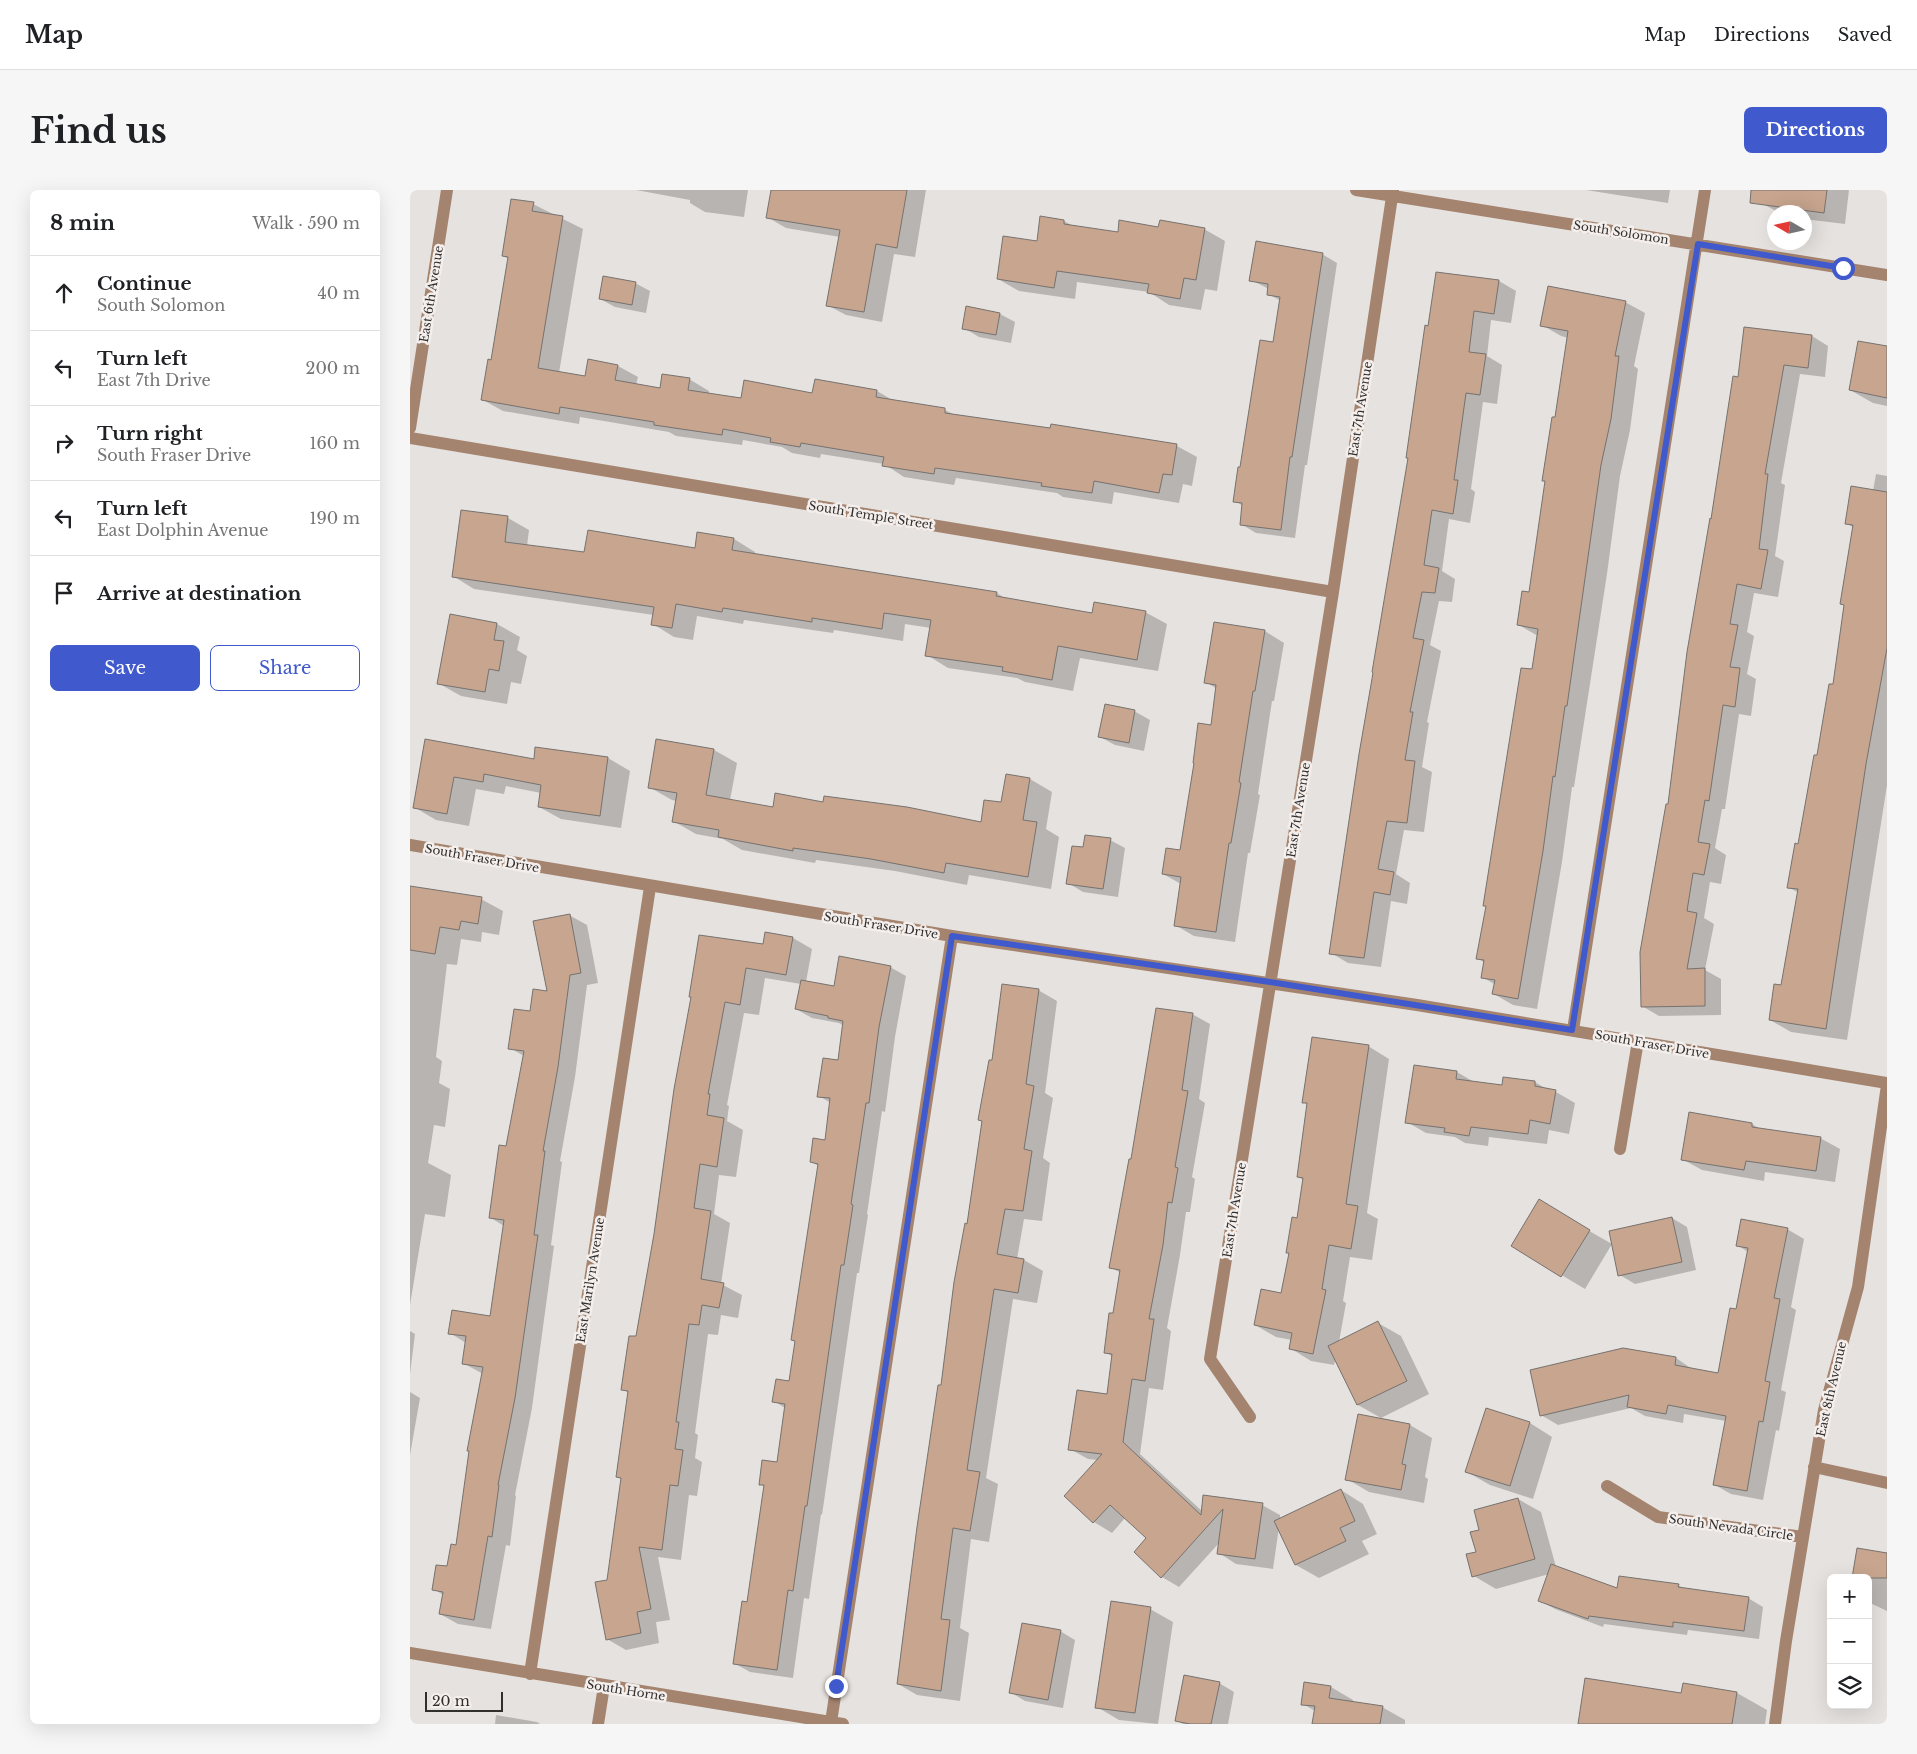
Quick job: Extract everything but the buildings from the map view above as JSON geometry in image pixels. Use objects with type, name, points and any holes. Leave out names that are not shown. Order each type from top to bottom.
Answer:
[{"type":"street","name":"East 6th Avenue","points":[[410,427],[447,190]]},
{"type":"street","name":"South Solomon","points":[[1356,190],[1393,193],[1887,276]]},
{"type":"street","points":[[1572,1030],[1698,244],[1705,190]]},
{"type":"street","name":"East 7th Avenue","points":[[1250,1417],[1210,1359],[1333,592],[1393,193]]},
{"type":"street","name":"South Temple Street","points":[[410,438],[1333,592]]},
{"type":"street","name":"South Fraser Drive","points":[[410,845],[650,887],[952,936],[1270,982],[1572,1030],[1887,1084]]},
{"type":"street","name":"East Marilyn Avenue","points":[[530,1674],[650,887]]},
{"type":"street","points":[[837,1723],[952,936]]},
{"type":"street","points":[[1620,1149],[1638,1041]]},
{"type":"street","name":"East 8th Avenue","points":[[1776,1724],[1786,1641],[1814,1467],[1824,1410],[1858,1287],[1887,1084]]},
{"type":"street","points":[[1814,1467],[1887,1483]]},
{"type":"street","name":"South Nevada Circle","points":[[1607,1486],[1658,1516],[1803,1537]]},
{"type":"street","name":"South Horne","points":[[410,1653],[837,1723]]},
{"type":"street","points":[[598,1724],[604,1686]]},
{"type":"route","points":[[836,1686],[952,936],[1270,982],[1572,1030],[1698,244],[1843,268]]}]
